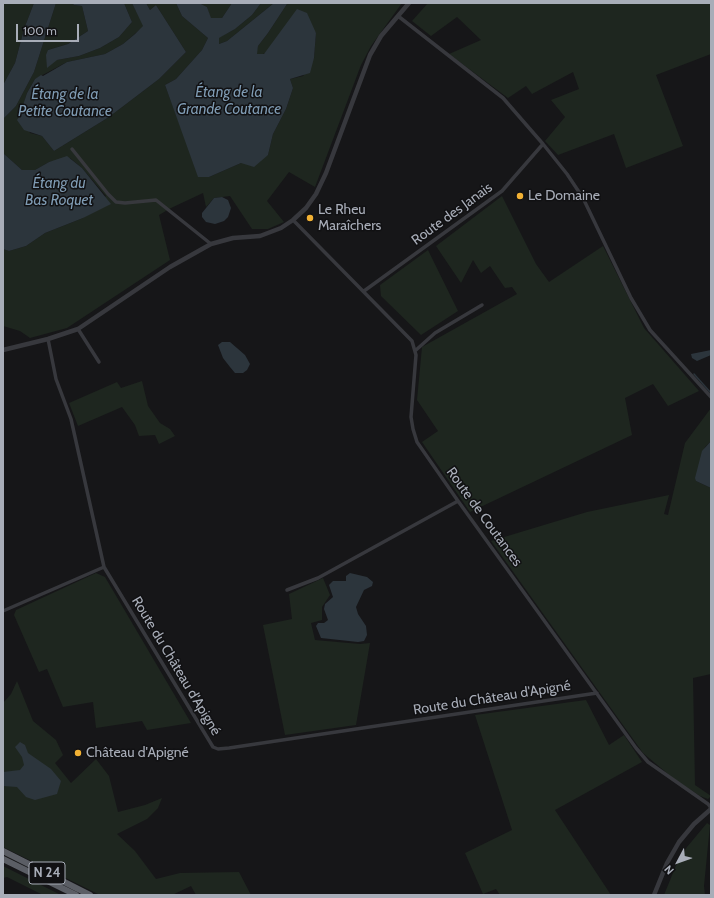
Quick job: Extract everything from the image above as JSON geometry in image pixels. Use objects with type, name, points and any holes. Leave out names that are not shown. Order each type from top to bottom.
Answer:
[{"type":"highway","name":"N 24","points":[[3,851],[90,895]]},
{"type":"highway","name":"N 24","points":[[3,859],[76,895]]},
{"type":"street","points":[[3,350],[48,340],[78,329],[170,266],[211,244],[233,238],[260,236],[281,228],[293,220],[306,208],[316,194],[326,173],[370,55],[381,36],[409,3]]},
{"type":"street","points":[[398,16],[503,98],[543,144],[567,174],[583,198],[631,298],[650,330],[711,396]]},
{"type":"street","name":"Route des Janais","points":[[364,291],[502,191],[543,144]]},
{"type":"street","points":[[72,148],[116,202],[125,203],[156,200],[211,244]]},
{"type":"street","points":[[293,220],[406,334],[416,350],[435,333],[482,305]]},
{"type":"street","points":[[78,329],[99,362]]},
{"type":"street","name":"Route du Château d'Apigné","points":[[48,340],[56,379],[71,419],[104,567],[207,739],[213,746],[218,749],[597,694]]},
{"type":"street","name":"Route de Coutances","points":[[416,350],[411,417],[417,442],[597,694],[648,762],[710,806]]},
{"type":"street","points":[[287,590],[318,578],[458,501]]},
{"type":"street","points":[[3,611],[104,567]]},
{"type":"street","points":[[654,895],[667,864],[679,842],[710,806]]},
{"type":"shaded area","points":[[3,3],[34,3],[24,29],[15,63],[3,85]]},
{"type":"shaded area","points":[[56,3],[72,3],[74,5],[82,6],[88,31],[68,44],[48,50],[57,60],[79,56],[100,48],[119,37],[132,22],[124,3],[132,3],[144,26],[123,44],[105,54],[67,62],[35,79],[27,93],[22,109],[30,133],[42,136],[54,151],[109,117],[159,79],[186,52],[156,5],[150,10],[146,3],[176,3],[182,16],[208,38],[202,50],[176,79],[165,85],[181,128],[209,177],[241,163],[268,155],[273,134],[286,109],[293,88],[290,79],[303,76],[314,58],[316,32],[263,54],[256,54],[258,46],[287,4],[283,3],[402,3],[371,46],[361,65],[315,187],[289,172],[267,201],[284,222],[268,229],[252,229],[230,196],[214,198],[206,207],[203,193],[159,215],[170,260],[67,328],[30,338],[20,331],[3,326],[3,249],[9,251],[26,246],[45,233],[83,218],[106,196],[82,168],[70,158],[49,162],[35,170],[22,170],[3,153],[3,119],[16,106],[34,72]]},
{"type":"shaded area","points":[[199,3],[232,3],[222,18],[210,18],[207,7]]},
{"type":"shaded area","points":[[261,3],[274,3],[227,41],[219,44],[218,38],[235,29],[252,15]]},
{"type":"shaded area","points":[[428,3],[711,3],[711,54],[656,75],[683,146],[626,168],[614,134],[558,155],[545,141],[565,117],[551,100],[579,89],[573,72],[532,94],[526,86],[508,98],[449,54],[481,40],[457,17],[431,36],[412,21]]},
{"type":"shaded area","points":[[502,196],[536,264],[549,282],[603,246],[644,328],[699,391],[668,406],[653,384],[625,398],[632,435],[470,512],[422,442],[438,431],[417,400],[422,347],[517,294],[512,287],[505,288],[490,266],[481,273],[473,260],[461,283],[436,246]]},
{"type":"shaded area","points":[[428,250],[458,311],[421,335],[381,296],[380,285]]},
{"type":"shaded area","points":[[142,381],[148,406],[160,423],[170,429],[175,436],[159,444],[155,435],[139,436],[135,425],[122,407],[78,426],[69,403],[117,382],[121,388]]},
{"type":"shaded area","points":[[711,408],[711,441],[705,447],[696,481],[711,488],[711,674],[693,678],[695,785],[711,796],[708,799],[700,796],[674,779],[643,753],[491,541],[587,512],[669,495],[664,514],[668,515],[685,443]]},
{"type":"shaded area","points":[[96,573],[105,577],[191,723],[147,730],[142,721],[96,728],[93,702],[63,707],[47,669],[39,672],[14,615],[16,610]]},
{"type":"shaded area","points":[[323,578],[330,595],[322,607],[322,620],[311,623],[315,640],[360,644],[370,643],[356,725],[285,735],[263,625],[292,619],[289,594]]},
{"type":"shaded area","points":[[17,681],[33,721],[56,740],[63,755],[55,763],[71,783],[96,759],[109,776],[118,812],[145,805],[162,798],[158,808],[147,819],[117,834],[135,851],[156,879],[180,873],[239,872],[251,895],[196,895],[191,886],[172,895],[100,895],[3,847],[3,703],[11,694]]},
{"type":"shaded area","points":[[586,700],[609,745],[624,735],[642,762],[555,810],[611,895],[500,895],[496,889],[483,894],[465,853],[512,830],[475,715]]},
{"type":"shaded area","points":[[707,823],[710,825],[704,886],[705,895],[664,895],[677,863],[687,847]]},
{"type":"shaded area","points":[[3,866],[61,895],[43,895],[7,877],[3,878]]},
{"type":"water","points":[[34,3],[56,3],[34,72],[16,106],[3,119],[3,85],[15,63],[24,29]]},
{"type":"water","points":[[72,3],[124,3],[132,22],[119,37],[100,48],[79,56],[57,60],[47,68],[46,55],[48,50],[68,44],[88,31],[82,6],[74,5]]},
{"type":"water","name":"Étang de la Petite Coutance","points":[[132,3],[146,3],[150,10],[156,5],[186,52],[159,79],[109,117],[54,151],[42,136],[24,130],[17,120],[23,111],[23,105],[27,93],[35,79],[41,75],[43,76],[67,62],[105,54],[123,44],[135,34],[143,26]]},
{"type":"water","name":"Étang de la Grande Coutance","points":[[176,3],[199,3],[207,7],[211,18],[222,18],[232,3],[261,3],[252,15],[235,29],[219,38],[219,44],[227,41],[274,3],[287,4],[258,46],[257,54],[264,54],[297,9],[307,13],[316,33],[314,58],[310,73],[290,79],[293,88],[286,109],[273,134],[268,155],[254,167],[241,163],[209,177],[198,177],[165,85],[176,79],[202,50],[208,38],[182,16]]},
{"type":"water","name":"Étang du Bas Roquet","points":[[3,153],[22,170],[35,170],[49,162],[67,156],[82,168],[111,204],[83,218],[45,233],[26,246],[9,251],[3,249]]},
{"type":"water","points":[[222,197],[228,200],[231,208],[228,217],[224,221],[215,224],[206,222],[202,217],[202,213],[214,198]]},
{"type":"water","points":[[222,342],[230,342],[245,355],[250,364],[247,370],[243,373],[235,373],[223,358],[218,345]]},
{"type":"water","points":[[711,350],[711,355],[697,361],[692,358],[691,354]]},
{"type":"water","points":[[711,441],[711,488],[696,481],[695,478],[702,451]]},
{"type":"water","points":[[350,573],[367,577],[373,582],[372,586],[364,590],[356,607],[358,614],[366,626],[367,635],[364,641],[358,642],[321,638],[316,626],[318,623],[324,623],[328,620],[324,609],[325,604],[333,597],[329,585],[333,581],[346,581],[346,576]]},
{"type":"water","points":[[20,742],[25,745],[28,753],[51,769],[61,781],[57,794],[35,800],[26,797],[17,787],[3,786],[3,772],[20,770],[24,765],[22,757],[15,747]]},
{"type":"waterway","points":[[694,374],[711,393]]},
{"type":"place","name":"Le Domaine","points":[[520,196]]},
{"type":"place","name":"Le Rheu Maraîchers","points":[[310,218]]},
{"type":"place","name":"Château d'Apigné","points":[[78,753]]}]
